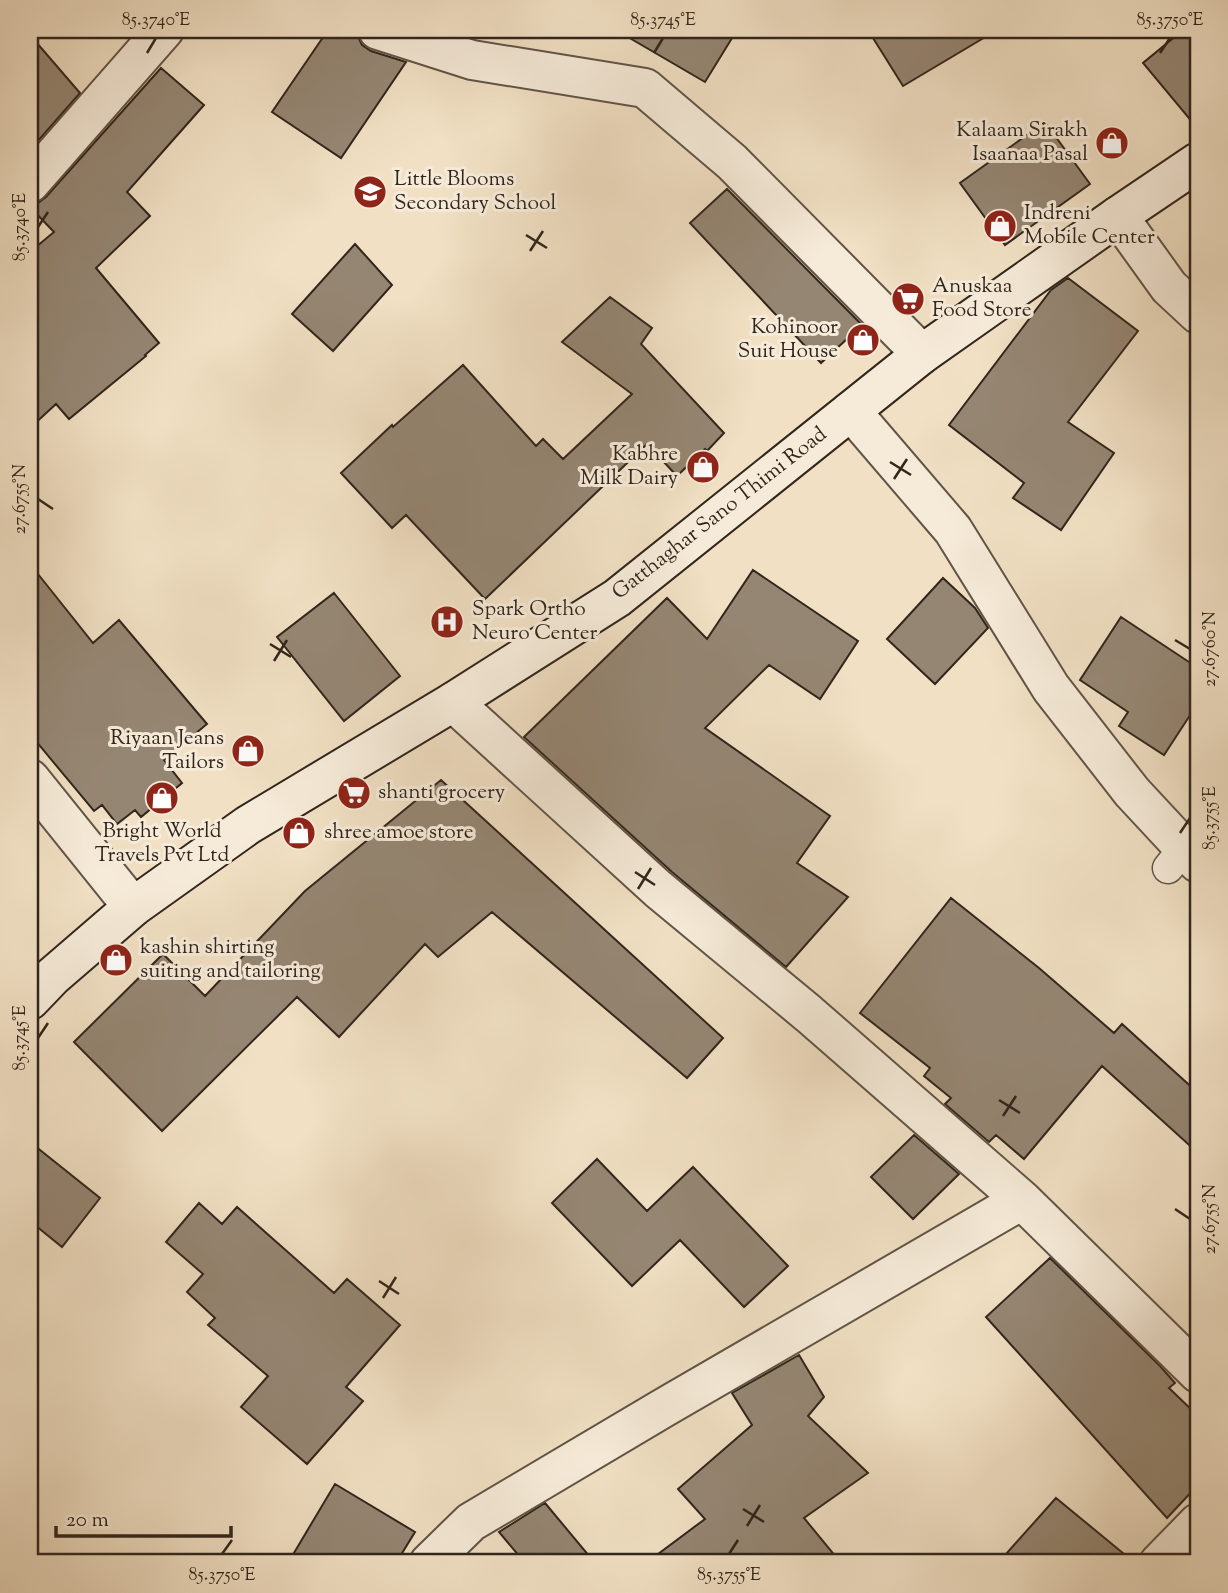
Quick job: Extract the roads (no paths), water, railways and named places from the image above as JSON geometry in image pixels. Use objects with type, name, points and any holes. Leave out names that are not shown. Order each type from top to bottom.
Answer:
[{"type":"street","points":[[30,183],[164,30]]},
{"type":"street","points":[[378,30],[472,60],[645,88],[732,162],[922,354]]},
{"type":"street","name":"Gatthaghar Sano Thimi Road","points":[[30,1000],[52,976],[133,907],[248,825],[453,702],[617,598],[922,354],[1198,162]]},
{"type":"street","points":[[1118,216],[1169,287],[1198,314]]},
{"type":"street","points":[[851,411],[953,530],[1052,688],[1183,860]]},
{"type":"street","points":[[453,702],[658,889],[809,1014],[1021,1200],[1198,1373]]},
{"type":"street","points":[[30,779],[133,907]]},
{"type":"street","points":[[429,1563],[471,1522],[1021,1200]]},
{"type":"street","points":[[1159,1563],[1198,1523]]},
{"type":"place","name":"Kalaam Sirakh Isaanaa Pasal","points":[[1112,143]]},
{"type":"place","name":"Little Blooms Secondary School","points":[[370,192]]},
{"type":"place","name":"Indreni Mobile Center","points":[[1000,226]]},
{"type":"place","name":"Anuskaa Food Store","points":[[908,299]]},
{"type":"place","name":"Kohinoor Suit House","points":[[863,340]]},
{"type":"place","name":"Kabhre Milk Dairy","points":[[703,467]]},
{"type":"place","name":"Spark Ortho Neuro Center","points":[[447,622]]},
{"type":"place","name":"Riyaan Jeans Tailors","points":[[248,751]]},
{"type":"place","name":"shanti grocery","points":[[354,793]]},
{"type":"place","name":"Bright World Travels Pvt Ltd","points":[[162,798]]},
{"type":"place","name":"shree amoe store","points":[[299,833]]},
{"type":"place","name":"kashin shirting suiting and tailoring","points":[[116,960]]}]
